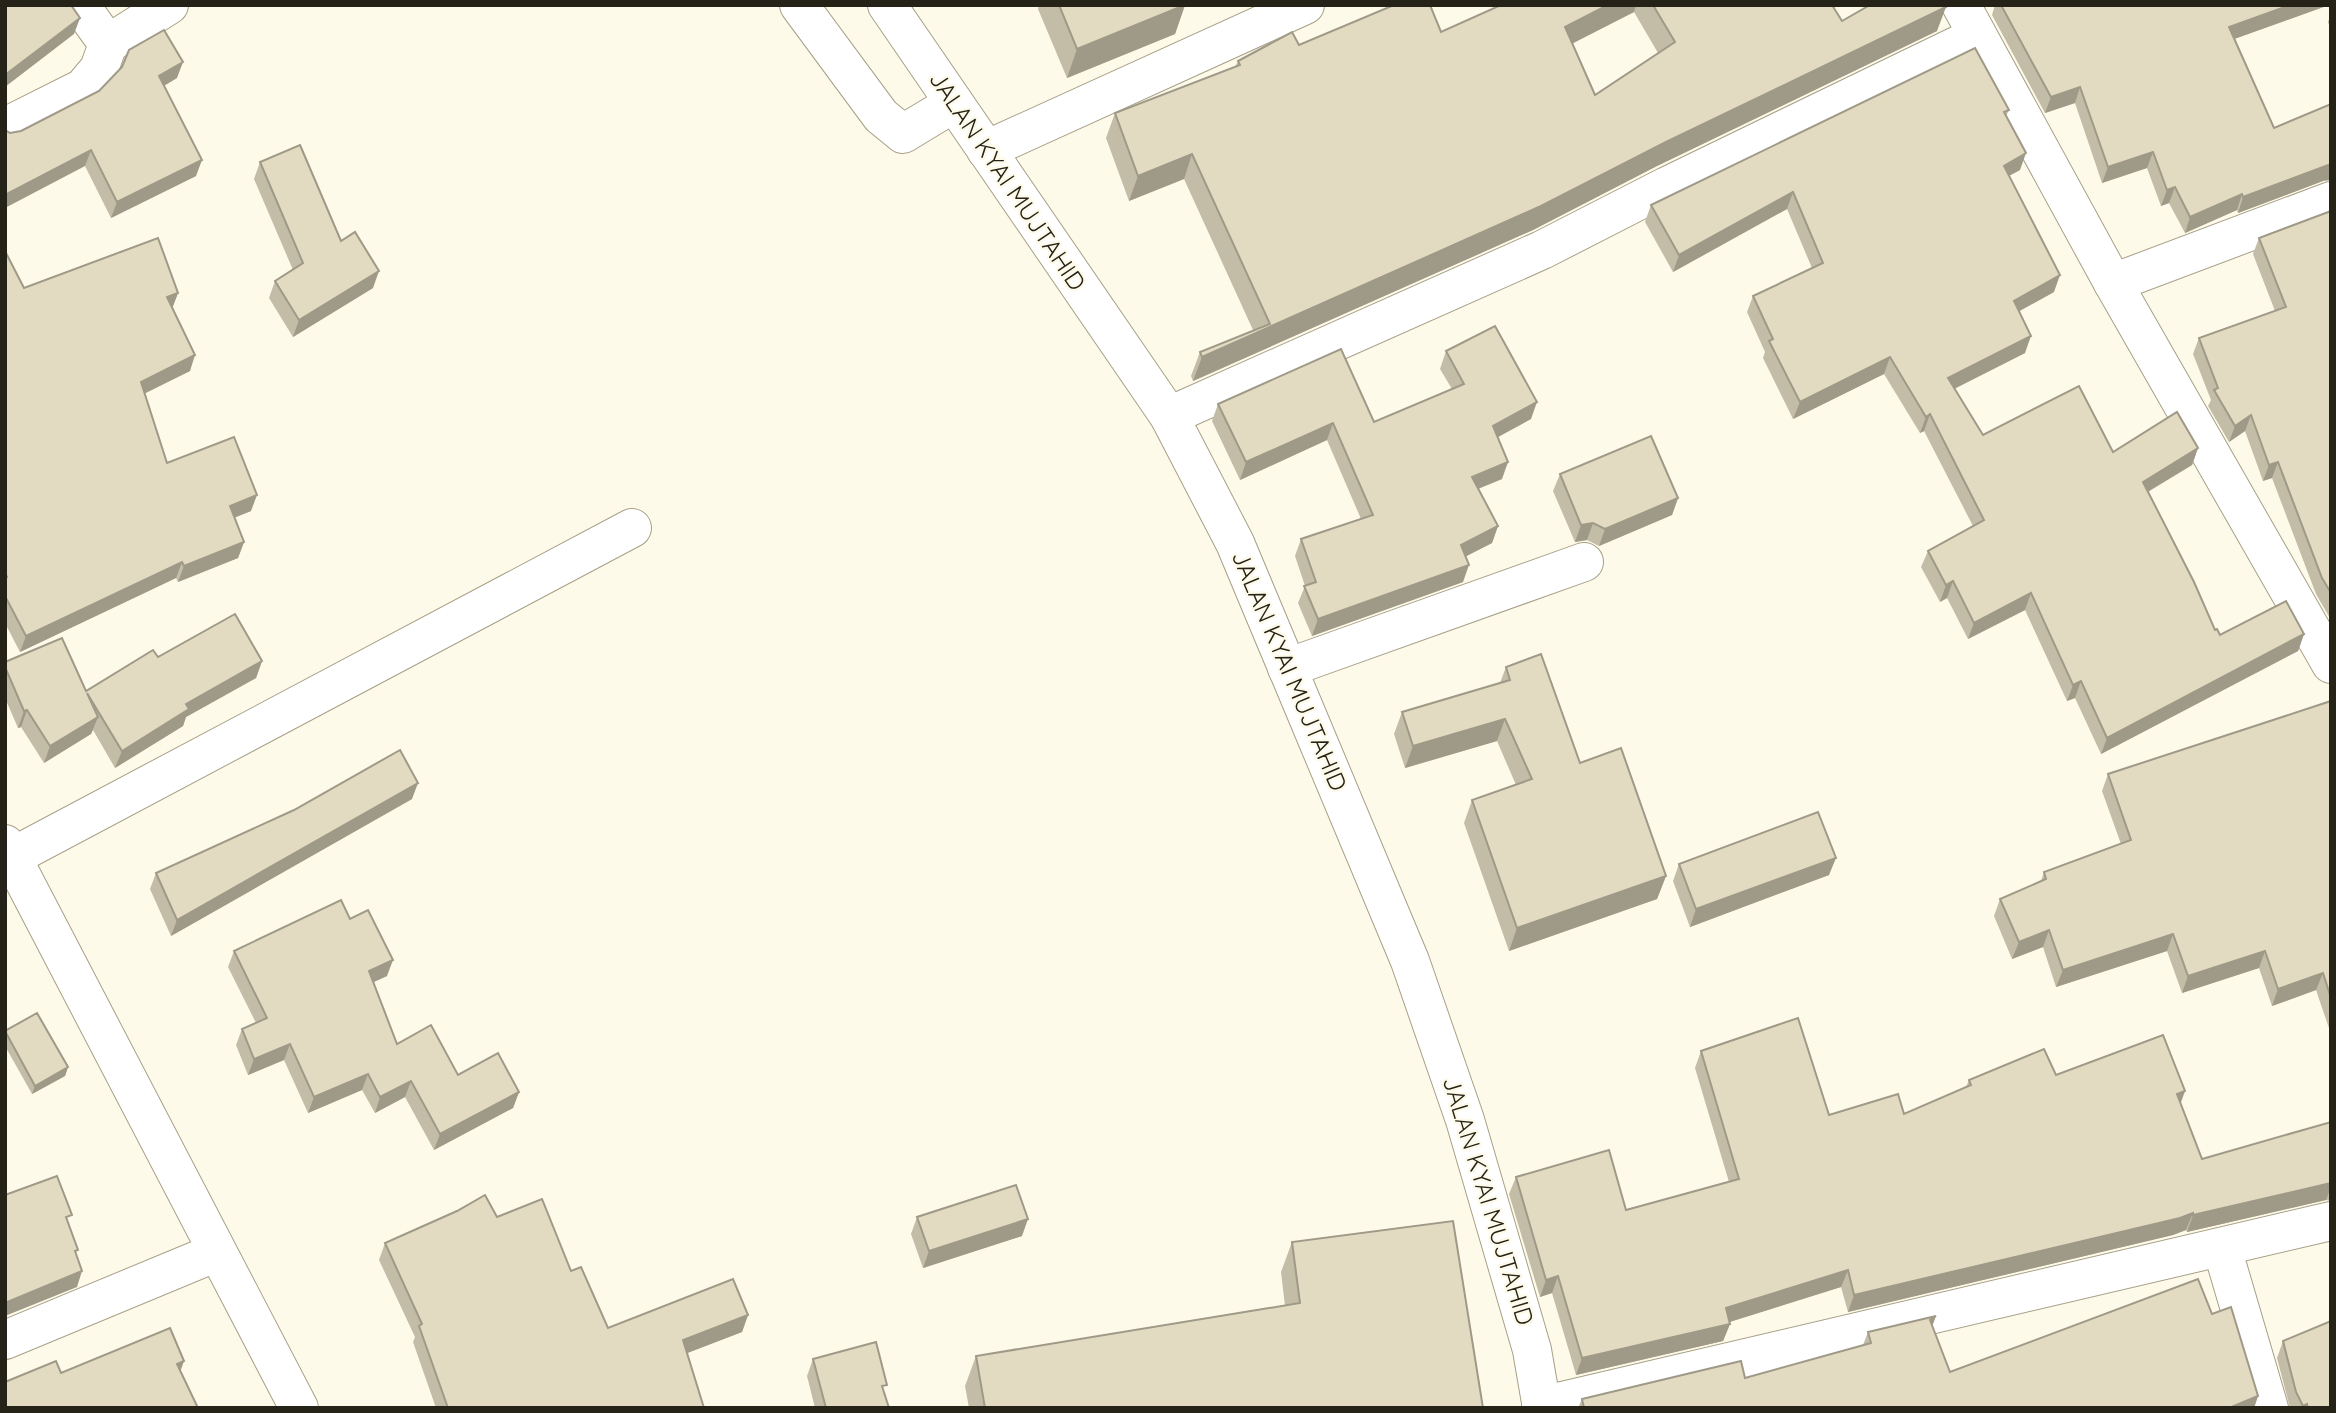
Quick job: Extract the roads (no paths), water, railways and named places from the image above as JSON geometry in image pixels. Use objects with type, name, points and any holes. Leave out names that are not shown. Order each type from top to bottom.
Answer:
[{"type":"street","points":[[80,5],[108,44]]},
{"type":"street","points":[[5,127],[83,88],[99,69],[108,44],[169,5]]},
{"type":"street","points":[[799,5],[881,116],[903,134],[937,114]]},
{"type":"street","name":"JALAN KYAI MUJTAHID","points":[[887,5],[937,114],[986,150],[1170,416],[1235,543],[1410,961],[1453,1083],[1532,1350],[1541,1407]]},
{"type":"street","points":[[986,150],[1305,5]]},
{"type":"street","points":[[1170,416],[1542,250],[1680,180],[1969,20],[2113,283],[2331,664]]},
{"type":"street","points":[[2113,283],[2331,201]]},
{"type":"street","points":[[299,1408],[9,850],[632,528]]},
{"type":"street","points":[[1287,668],[1584,562]]},
{"type":"street","points":[[1541,1407],[2331,1221]]},
{"type":"street","points":[[2222,1248],[2269,1408]]},
{"type":"street","points":[[5,1340],[217,1252]]}]
